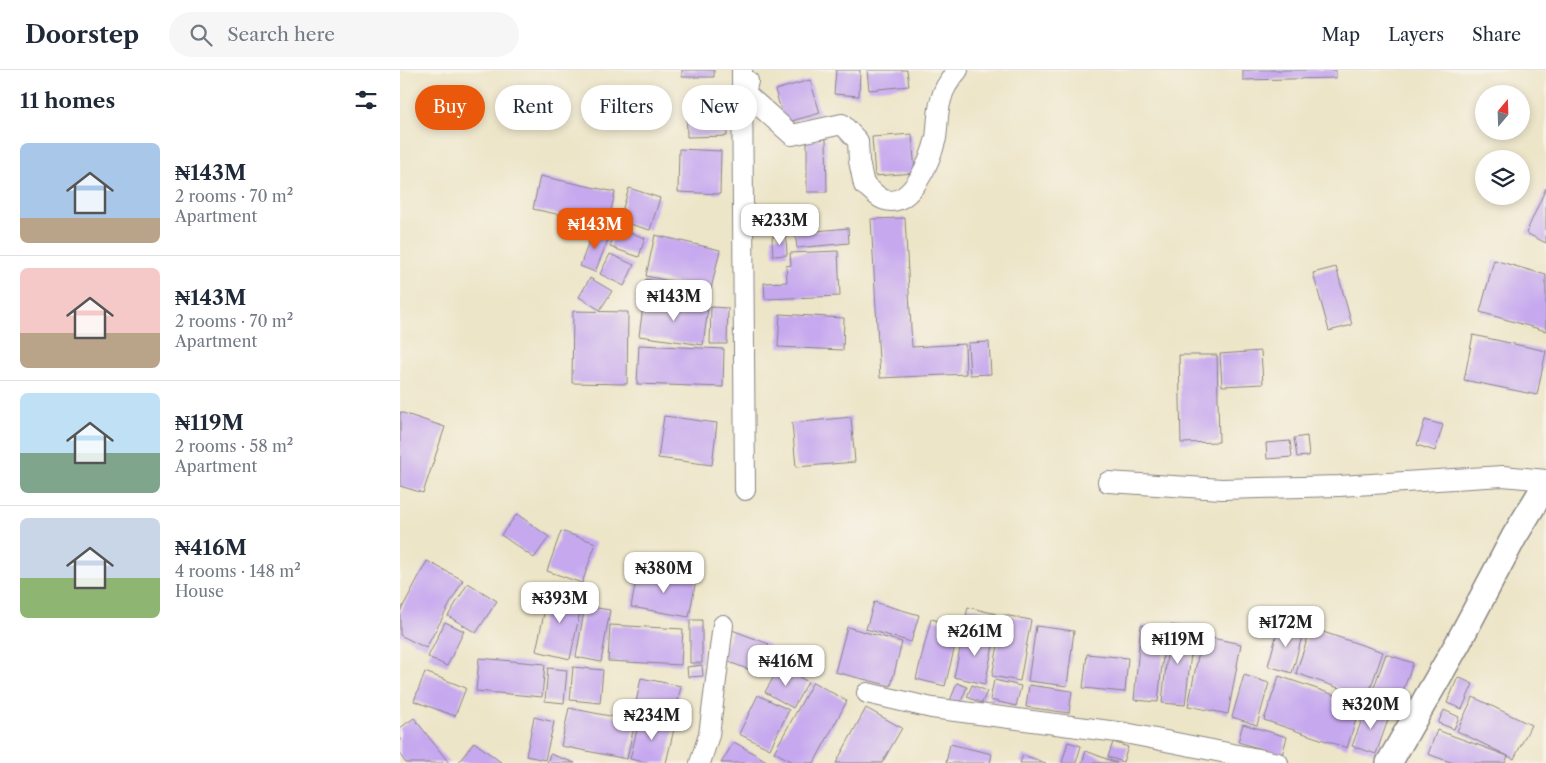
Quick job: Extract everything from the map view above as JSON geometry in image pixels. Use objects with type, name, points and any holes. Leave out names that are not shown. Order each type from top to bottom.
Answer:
[{"type":"street","points":[[742,70],[744,490]]},
{"type":"street","points":[[751,70],[745,93],[792,135],[842,124],[858,141],[859,161],[864,185],[872,189],[876,195],[884,200],[895,202],[903,199],[923,170],[935,140],[941,98],[958,70]]},
{"type":"street","points":[[1108,482],[1222,489],[1338,486],[1503,476],[1546,480]]},
{"type":"street","points":[[1389,763],[1458,643],[1514,537],[1546,484]]},
{"type":"street","points":[[700,763],[709,735],[723,625]]},
{"type":"street","points":[[867,693],[932,708],[1125,733],[1278,763]]},
{"type":"building","points":[[682,70],[714,70],[714,77],[682,77]]},
{"type":"building","points":[[836,70],[860,70],[859,96],[834,94]]},
{"type":"building","points":[[867,70],[907,70],[909,86],[869,90]]},
{"type":"building","points":[[1243,70],[1336,70],[1336,78],[1243,80]]},
{"type":"building","points":[[810,80],[820,113],[785,123],[775,90]]},
{"type":"building","points":[[687,130],[727,130],[727,136],[687,137]]},
{"type":"building","points":[[912,134],[915,173],[875,176],[872,137]]},
{"type":"building","points":[[807,139],[826,139],[827,192],[807,192]]},
{"type":"building","points":[[679,149],[721,151],[720,194],[678,192]]},
{"type":"building","points":[[540,176],[615,192],[608,225],[533,209]]},
{"type":"building","points":[[629,188],[660,198],[650,230],[619,221]]},
{"type":"building","points":[[1546,188],[1546,243],[1526,233]]},
{"type":"building","points":[[905,218],[912,347],[965,344],[966,374],[880,378],[871,219]]},
{"type":"building","points":[[616,228],[645,238],[639,257],[610,247]]},
{"type":"building","points":[[848,228],[849,243],[797,248],[795,233]]},
{"type":"building","points":[[594,229],[610,235],[595,272],[580,266]]},
{"type":"building","points":[[655,235],[720,250],[708,302],[689,298],[692,286],[646,276]]},
{"type":"building","points":[[786,236],[787,255],[773,256],[772,237]]},
{"type":"building","points":[[838,251],[840,296],[765,299],[764,283],[787,282],[786,266],[791,265],[790,253]]},
{"type":"building","points":[[610,254],[634,265],[624,286],[600,274]]},
{"type":"building","points":[[1494,260],[1546,275],[1546,331],[1480,312]]},
{"type":"building","points":[[1336,267],[1352,325],[1329,331],[1313,273]]},
{"type":"building","points":[[590,278],[612,291],[600,310],[579,297]]},
{"type":"building","points":[[646,279],[688,288],[686,300],[643,290]]},
{"type":"building","points":[[644,299],[708,308],[703,345],[639,336]]},
{"type":"building","points":[[711,307],[728,308],[727,344],[710,344]]},
{"type":"building","points":[[573,311],[628,312],[627,384],[572,383]]},
{"type":"building","points":[[780,314],[844,318],[843,350],[778,347]]},
{"type":"building","points":[[1473,335],[1546,351],[1537,395],[1464,380]]},
{"type":"building","points":[[989,342],[991,374],[970,375],[968,343]]},
{"type":"building","points":[[639,345],[724,349],[723,387],[637,384]]},
{"type":"building","points":[[1261,351],[1263,384],[1222,386],[1220,354]]},
{"type":"building","points":[[1179,355],[1217,355],[1219,442],[1181,443]]},
{"type":"building","points":[[400,412],[445,427],[423,493],[400,486]]},
{"type":"building","points":[[664,416],[717,423],[712,465],[658,458]]},
{"type":"building","points":[[851,417],[855,462],[796,467],[792,423]]},
{"type":"building","points":[[1425,420],[1443,425],[1435,451],[1417,445]]},
{"type":"building","points":[[1307,436],[1309,456],[1297,457],[1294,438]]},
{"type":"building","points":[[1290,441],[1292,457],[1267,459],[1266,443]]},
{"type":"building","points":[[517,514],[549,537],[534,558],[501,535]]},
{"type":"building","points":[[561,531],[596,543],[582,583],[547,571]]},
{"type":"building","points":[[427,561],[463,580],[426,648],[400,635],[400,612]]},
{"type":"building","points":[[638,570],[696,580],[689,617],[631,607]]},
{"type":"building","points":[[468,583],[497,601],[476,633],[448,616]]},
{"type":"building","points":[[549,590],[583,598],[570,659],[536,651]]},
{"type":"building","points":[[874,602],[919,615],[911,642],[866,629]]},
{"type":"building","points":[[585,606],[610,610],[601,662],[576,657]]},
{"type":"building","points":[[968,607],[996,614],[992,632],[964,625]]},
{"type":"building","points":[[1004,615],[1031,620],[1020,681],[992,676]]},
{"type":"building","points":[[931,619],[960,626],[945,686],[916,679]]},
{"type":"building","points":[[690,620],[702,620],[702,663],[690,663]]},
{"type":"building","points":[[445,622],[464,631],[447,666],[428,657]]},
{"type":"building","points":[[1280,622],[1304,629],[1292,673],[1268,666]]},
{"type":"building","points":[[610,625],[683,629],[681,665],[608,661]]},
{"type":"building","points":[[1141,625],[1166,628],[1158,702],[1134,700]]},
{"type":"building","points":[[1170,625],[1194,628],[1185,705],[1162,703]]},
{"type":"building","points":[[1036,626],[1074,631],[1067,686],[1028,681]]},
{"type":"building","points":[[847,627],[902,642],[891,686],[835,672]]},
{"type":"building","points":[[1311,628],[1383,652],[1367,698],[1296,673]]},
{"type":"building","points":[[732,630],[769,644],[758,673],[721,659]]},
{"type":"building","points":[[964,630],[995,636],[985,684],[954,677]]},
{"type":"building","points":[[1202,636],[1241,644],[1228,714],[1188,706]]},
{"type":"building","points":[[1087,654],[1128,658],[1125,692],[1083,688]]},
{"type":"building","points":[[1386,654],[1413,663],[1397,708],[1370,698]]},
{"type":"building","points":[[479,658],[545,664],[542,697],[476,691]]},
{"type":"building","points":[[702,665],[703,676],[688,677],[687,667]]},
{"type":"building","points":[[780,666],[808,682],[793,708],[765,692]]},
{"type":"building","points":[[573,667],[603,670],[600,703],[570,700]]},
{"type":"building","points":[[548,668],[567,670],[564,703],[545,701]]},
{"type":"building","points":[[425,672],[466,688],[455,716],[414,701]]},
{"type":"building","points":[[1244,675],[1269,683],[1257,725],[1232,717]]},
{"type":"building","points":[[1279,676],[1361,704],[1347,748],[1264,720]]},
{"type":"building","points":[[1458,677],[1473,684],[1462,709],[1447,703]]},
{"type":"building","points":[[641,678],[681,686],[674,720],[634,712]]},
{"type":"building","points":[[994,680],[1021,686],[1016,706],[990,700]]},
{"type":"building","points":[[813,682],[847,701],[814,763],[795,763],[774,752]]},
{"type":"building","points":[[957,683],[967,687],[960,704],[950,701]]},
{"type":"building","points":[[972,685],[987,691],[982,703],[967,697]]},
{"type":"building","points":[[1029,685],[1072,691],[1069,713],[1026,707]]},
{"type":"building","points":[[758,695],[789,710],[770,749],[739,734]]},
{"type":"building","points":[[1473,697],[1531,725],[1514,759],[1457,731]]},
{"type":"building","points":[[1367,706],[1390,714],[1376,754],[1352,746]]},
{"type":"building","points":[[569,708],[635,721],[627,759],[561,746]]},
{"type":"building","points":[[866,708],[902,728],[882,763],[836,763]]},
{"type":"building","points":[[1444,710],[1459,717],[1454,729],[1438,723]]},
{"type":"building","points":[[534,717],[554,722],[545,760],[526,756]]},
{"type":"building","points":[[640,717],[675,725],[666,763],[649,763],[630,759]]},
{"type":"building","points":[[414,718],[449,763],[406,763],[400,755],[400,728]]},
{"type":"building","points":[[1243,724],[1287,737],[1282,755],[1238,742]]},
{"type":"building","points":[[1437,730],[1508,756],[1505,763],[1453,763],[1428,754]]},
{"type":"building","points":[[474,742],[502,763],[459,762]]},
{"type":"building","points":[[734,742],[770,763],[721,763]]},
{"type":"building","points":[[1068,742],[1081,746],[1076,763],[1062,763]]},
{"type":"building","points":[[1113,742],[1128,747],[1123,762],[1108,757]]},
{"type":"building","points":[[950,744],[992,754],[990,763],[946,763]]},
{"type":"building","points":[[1086,751],[1117,763],[1082,763]]},
{"type":"building","points":[[550,754],[575,763],[547,763]]},
{"type":"building","points":[[1023,755],[1046,763],[1020,763]]}]
